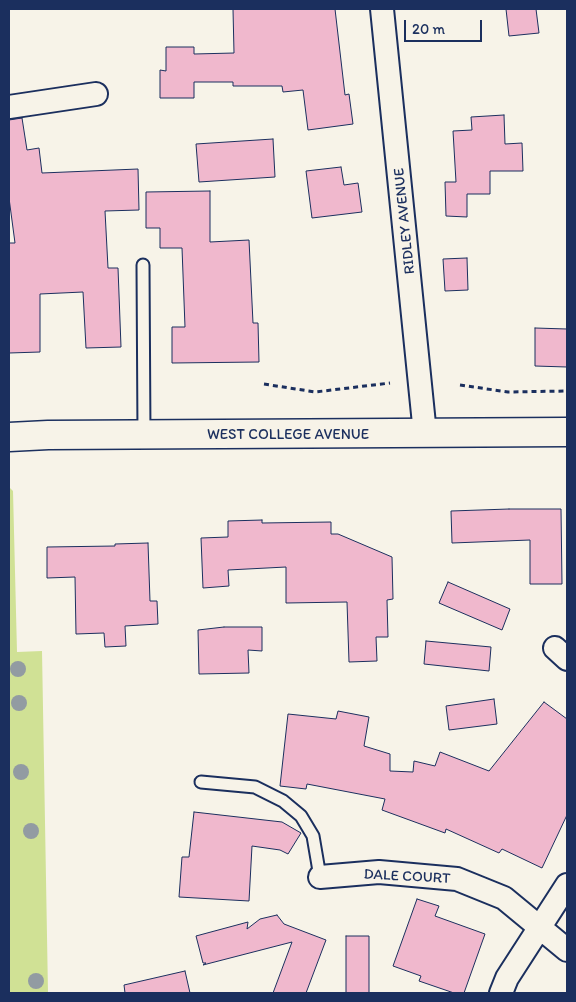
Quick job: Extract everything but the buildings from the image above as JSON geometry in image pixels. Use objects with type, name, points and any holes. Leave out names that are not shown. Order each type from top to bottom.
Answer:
[{"type":"main road","name":"WEST COLLEGE AVENUE","points":[[9,437],[48,435],[144,436],[567,432]]},
{"type":"street","name":"RIDLEY AVENUE","points":[[382,9],[425,434]]},
{"type":"street","points":[[9,107],[96,94]]},
{"type":"street","name":"DALE COURT","points":[[320,878],[379,872],[457,879],[504,898],[567,950]]},
{"type":"street","points":[[501,993],[507,978],[567,885]]},
{"type":"lane","points":[[143,265],[144,436]]},
{"type":"lane","points":[[201,782],[255,787],[283,801],[301,816],[314,836],[320,878]]},
{"type":"path","points":[[264,384],[315,392],[390,383]]},
{"type":"path","points":[[460,385],[508,392],[567,391]]},
{"type":"green space","points":[[9,487],[13,491],[17,652],[42,651],[48,993],[9,993]]}]
